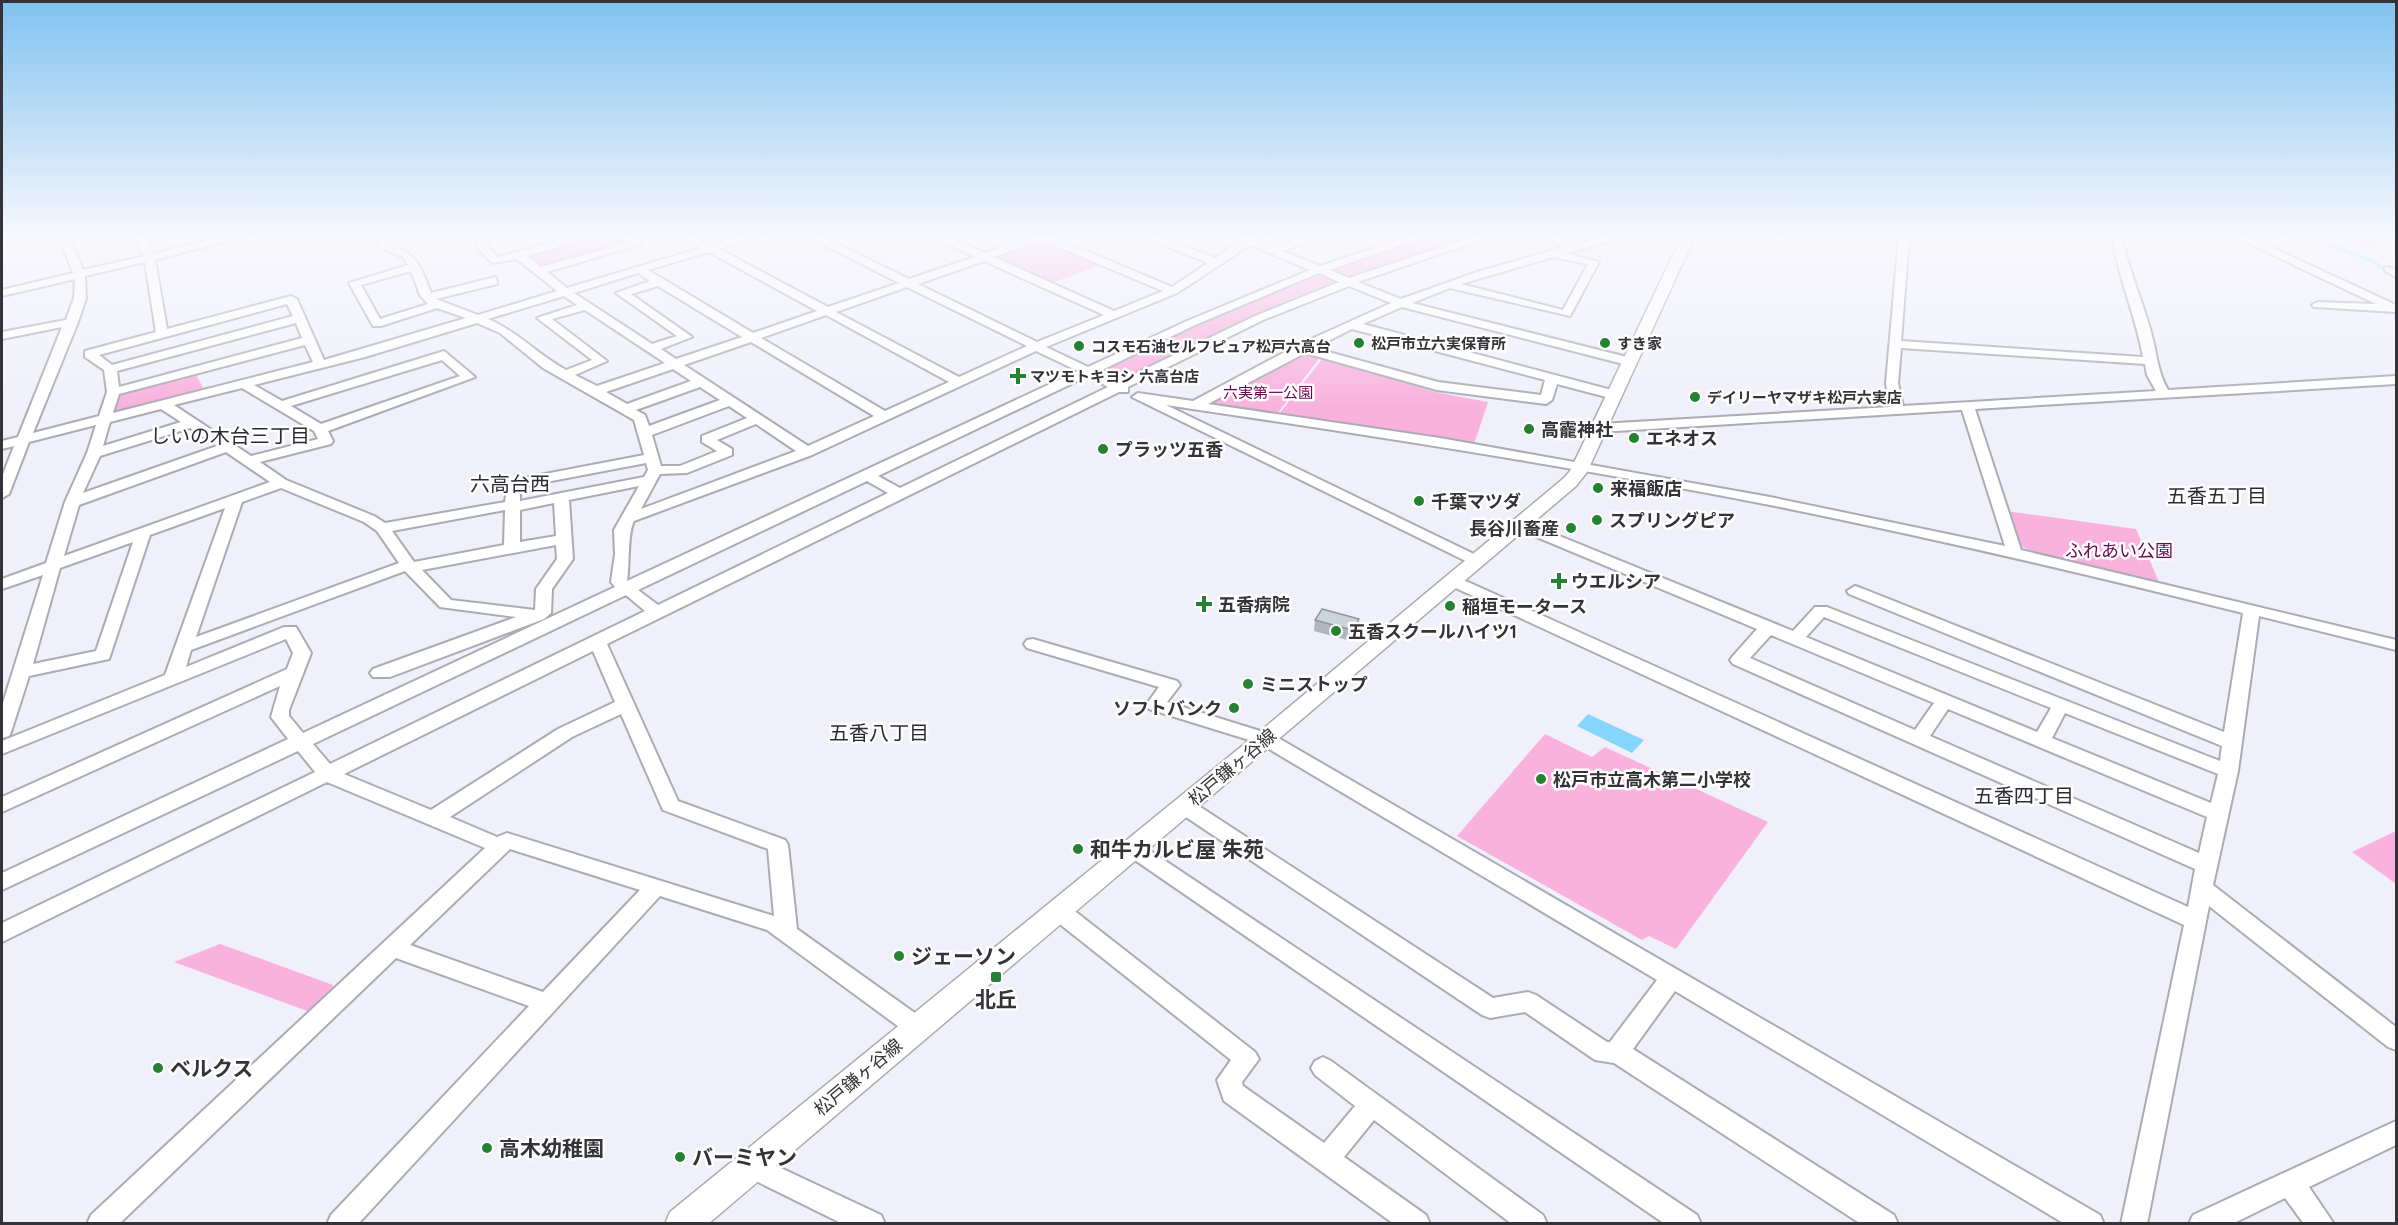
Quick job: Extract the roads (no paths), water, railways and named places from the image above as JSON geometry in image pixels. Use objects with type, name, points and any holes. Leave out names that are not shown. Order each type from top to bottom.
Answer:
[{"type":"main road","name":"松戸鎌ヶ谷線","points":[[682,1224],[1266,739],[1570,482],[1600,428],[1663,293]]},
{"type":"street","points":[[2,494],[72,322],[81,293]]},
{"type":"street","points":[[155,293],[162,334]]},
{"type":"street","points":[[360,293],[377,324],[457,293]]},
{"type":"street","points":[[428,293],[432,301],[504,330],[547,365],[640,418],[646,432],[652,469],[622,531],[623,554],[619,582],[656,612]]},
{"type":"street","points":[[2,445],[320,364],[557,293]]},
{"type":"street","points":[[567,293],[807,452]]},
{"type":"street","points":[[622,293],[686,336],[650,349]]},
{"type":"street","points":[[677,293],[884,416]]},
{"type":"street","points":[[792,293],[958,382]]},
{"type":"street","points":[[596,391],[880,293]]},
{"type":"street","points":[[926,293],[1476,561]]},
{"type":"street","points":[[1065,293],[1114,315]]},
{"type":"street","points":[[627,519],[807,452],[1036,346],[1168,293]]},
{"type":"street","points":[[379,673],[626,588],[1087,371],[1259,293]]},
{"type":"street","points":[[2,933],[1117,386],[1259,318],[1319,293]]},
{"type":"street","points":[[1377,293],[1400,303],[1558,328]]},
{"type":"street","points":[[1198,404],[1302,348],[1400,303],[1427,293]]},
{"type":"street","points":[[1471,293],[1558,328],[1631,362]]},
{"type":"street","points":[[1558,328],[1577,293]]},
{"type":"street","points":[[1897,410],[1892,382],[1900,293]]},
{"type":"street","points":[[2132,293],[2145,332],[2152,375],[2164,393]]},
{"type":"street","points":[[2362,293],[2396,309]]},
{"type":"street","points":[[2,732],[72,502],[93,453],[113,392],[110,369],[89,354],[291,299],[320,364]]},
{"type":"street","points":[[2318,305],[2396,309]]},
{"type":"street","points":[[566,374],[601,361],[543,318],[585,306]]},
{"type":"street","points":[[110,369],[300,318]]},
{"type":"street","points":[[2,335],[72,322]]},
{"type":"street","points":[[1352,325],[1614,395]]},
{"type":"street","points":[[113,392],[309,340]]},
{"type":"street","points":[[1896,344],[2150,361]]},
{"type":"street","points":[[320,429],[469,377],[434,346]]},
{"type":"street","points":[[1302,348],[1437,386],[1546,400],[1552,379]]},
{"type":"street","points":[[278,406],[444,355]]},
{"type":"street","points":[[1600,428],[2397,380]]},
{"type":"street","points":[[626,409],[701,382]]},
{"type":"street","points":[[244,384],[320,429],[326,441],[249,461]]},
{"type":"street","points":[[1138,396],[1580,467],[1782,503],[2015,554],[2397,645]]},
{"type":"street","points":[[646,432],[730,401]]},
{"type":"street","points":[[165,405],[280,483],[369,519],[382,528],[409,566],[446,604],[544,617]]},
{"type":"street","points":[[1967,405],[2015,554]]},
{"type":"street","points":[[512,548],[513,484],[652,469],[682,470],[727,452],[707,439],[757,419]]},
{"type":"street","points":[[93,453],[192,423]]},
{"type":"street","points":[[72,502],[227,447]]},
{"type":"street","points":[[382,528],[561,497],[652,469]]},
{"type":"street","points":[[867,475],[900,494]]},
{"type":"street","points":[[2,584],[280,483]]},
{"type":"street","points":[[544,617],[544,589],[565,559],[561,497]]},
{"type":"street","points":[[173,678],[236,499]]},
{"type":"street","points":[[1520,525],[2219,814]]},
{"type":"street","points":[[22,672],[103,655],[144,532]]},
{"type":"street","points":[[184,647],[409,566],[562,539]]},
{"type":"street","points":[[1453,581],[2197,921]]},
{"type":"street","points":[[1855,591],[2233,743]]},
{"type":"street","points":[[1796,638],[1821,610],[2228,771]]},
{"type":"street","points":[[2134,1224],[2197,921],[2206,865],[2228,771],[2252,610]]},
{"type":"street","points":[[2,882],[300,742],[544,617]]},
{"type":"street","points":[[1769,627],[1739,660],[2206,865]]},
{"type":"street","points":[[2,748],[290,632],[302,653],[280,710],[280,717],[328,775],[500,846]]},
{"type":"street","points":[[597,641],[670,805],[678,810],[778,845],[787,934]]},
{"type":"street","points":[[1033,644],[1171,685],[1155,705],[1266,739],[2091,1224]]},
{"type":"street","points":[[2,805],[294,673]]},
{"type":"street","points":[[1919,739],[1944,701]]},
{"type":"street","points":[[432,819],[565,733],[625,705]]},
{"type":"street","points":[[2041,741],[2060,706]]},
{"type":"street","points":[[1185,806],[1490,1008],[1528,1002],[1603,1053],[1617,1052],[1885,1224]]},
{"type":"street","points":[[100,1224],[507,840],[774,924],[918,1028]]},
{"type":"street","points":[[1133,849],[1688,1224]]},
{"type":"street","points":[[340,1224],[657,886]]},
{"type":"street","points":[[2203,889],[2397,1040]]},
{"type":"street","points":[[1059,911],[1247,1059],[1229,1080],[1233,1093],[1417,1224]]},
{"type":"street","points":[[391,947],[547,1003]]},
{"type":"street","points":[[1617,1052],[1671,978]]},
{"type":"street","points":[[1323,1068],[1534,1224]]},
{"type":"street","points":[[1326,1159],[1372,1104]]},
{"type":"street","points":[[2202,1224],[2397,1133]]},
{"type":"street","points":[[751,1166],[872,1224]]},
{"type":"street","points":[[2290,1183],[2321,1224]]},
{"type":"water","points":[[1588,714],[1644,740],[1632,753],[1577,726]]},
{"type":"place","name":"松戸市立六実保育所","points":[[1359,343]]},
{"type":"place","name":"すき家","points":[[1605,343]]},
{"type":"place","name":"コスモ石油セルフピュア松戸六高台","points":[[1079,346]]},
{"type":"place","name":"マツモトキヨシ 六高台店","points":[[1018,376]]},
{"type":"place","name":"デイリーヤマザキ松戸六実店","points":[[1695,397]]},
{"type":"place","name":"高靇神社","points":[[1529,429]]},
{"type":"place","name":"エネオス","points":[[1634,438]]},
{"type":"place","name":"プラッツ五香","points":[[1103,449]]},
{"type":"place","name":"来福飯店","points":[[1598,488]]},
{"type":"place","name":"千葉マツダ","points":[[1419,501]]},
{"type":"place","name":"スプリングピア","points":[[1597,520]]},
{"type":"place","name":"長谷川畜産","points":[[1571,528]]},
{"type":"place","name":"ウエルシア","points":[[1559,581]]},
{"type":"place","name":"五香病院","points":[[1204,604]]},
{"type":"place","name":"稲垣モータース","points":[[1450,606]]},
{"type":"place","name":"五香スクールハイツ1","points":[[1336,631]]},
{"type":"place","name":"ミニストップ","points":[[1248,684]]},
{"type":"place","name":"ソフトバンク","points":[[1234,708]]},
{"type":"place","name":"松戸市立高木第二小学校","points":[[1541,779]]},
{"type":"place","name":"和牛カルビ屋 朱苑","points":[[1078,849]]},
{"type":"place","name":"ジェーソン","points":[[899,956]]},
{"type":"place","name":"北丘","points":[[996,977]]},
{"type":"place","name":"ベルクス","points":[[158,1068]]},
{"type":"place","name":"高木幼稚園","points":[[487,1148]]},
{"type":"place","name":"バーミヤン","points":[[680,1157]]},
{"type":"district","name":"しいの木台三丁目","points":[[230,435]]},
{"type":"district","name":"六高台西","points":[[510,483]]},
{"type":"district","name":"五香五丁目","points":[[2217,495]]},
{"type":"district","name":"五香八丁目","points":[[879,732]]},
{"type":"district","name":"五香四丁目","points":[[2024,795]]},
{"type":"park label","name":"六実第一公園","points":[[1268,392]]},
{"type":"park label","name":"ふれあい公園","points":[[2119,550]]}]
